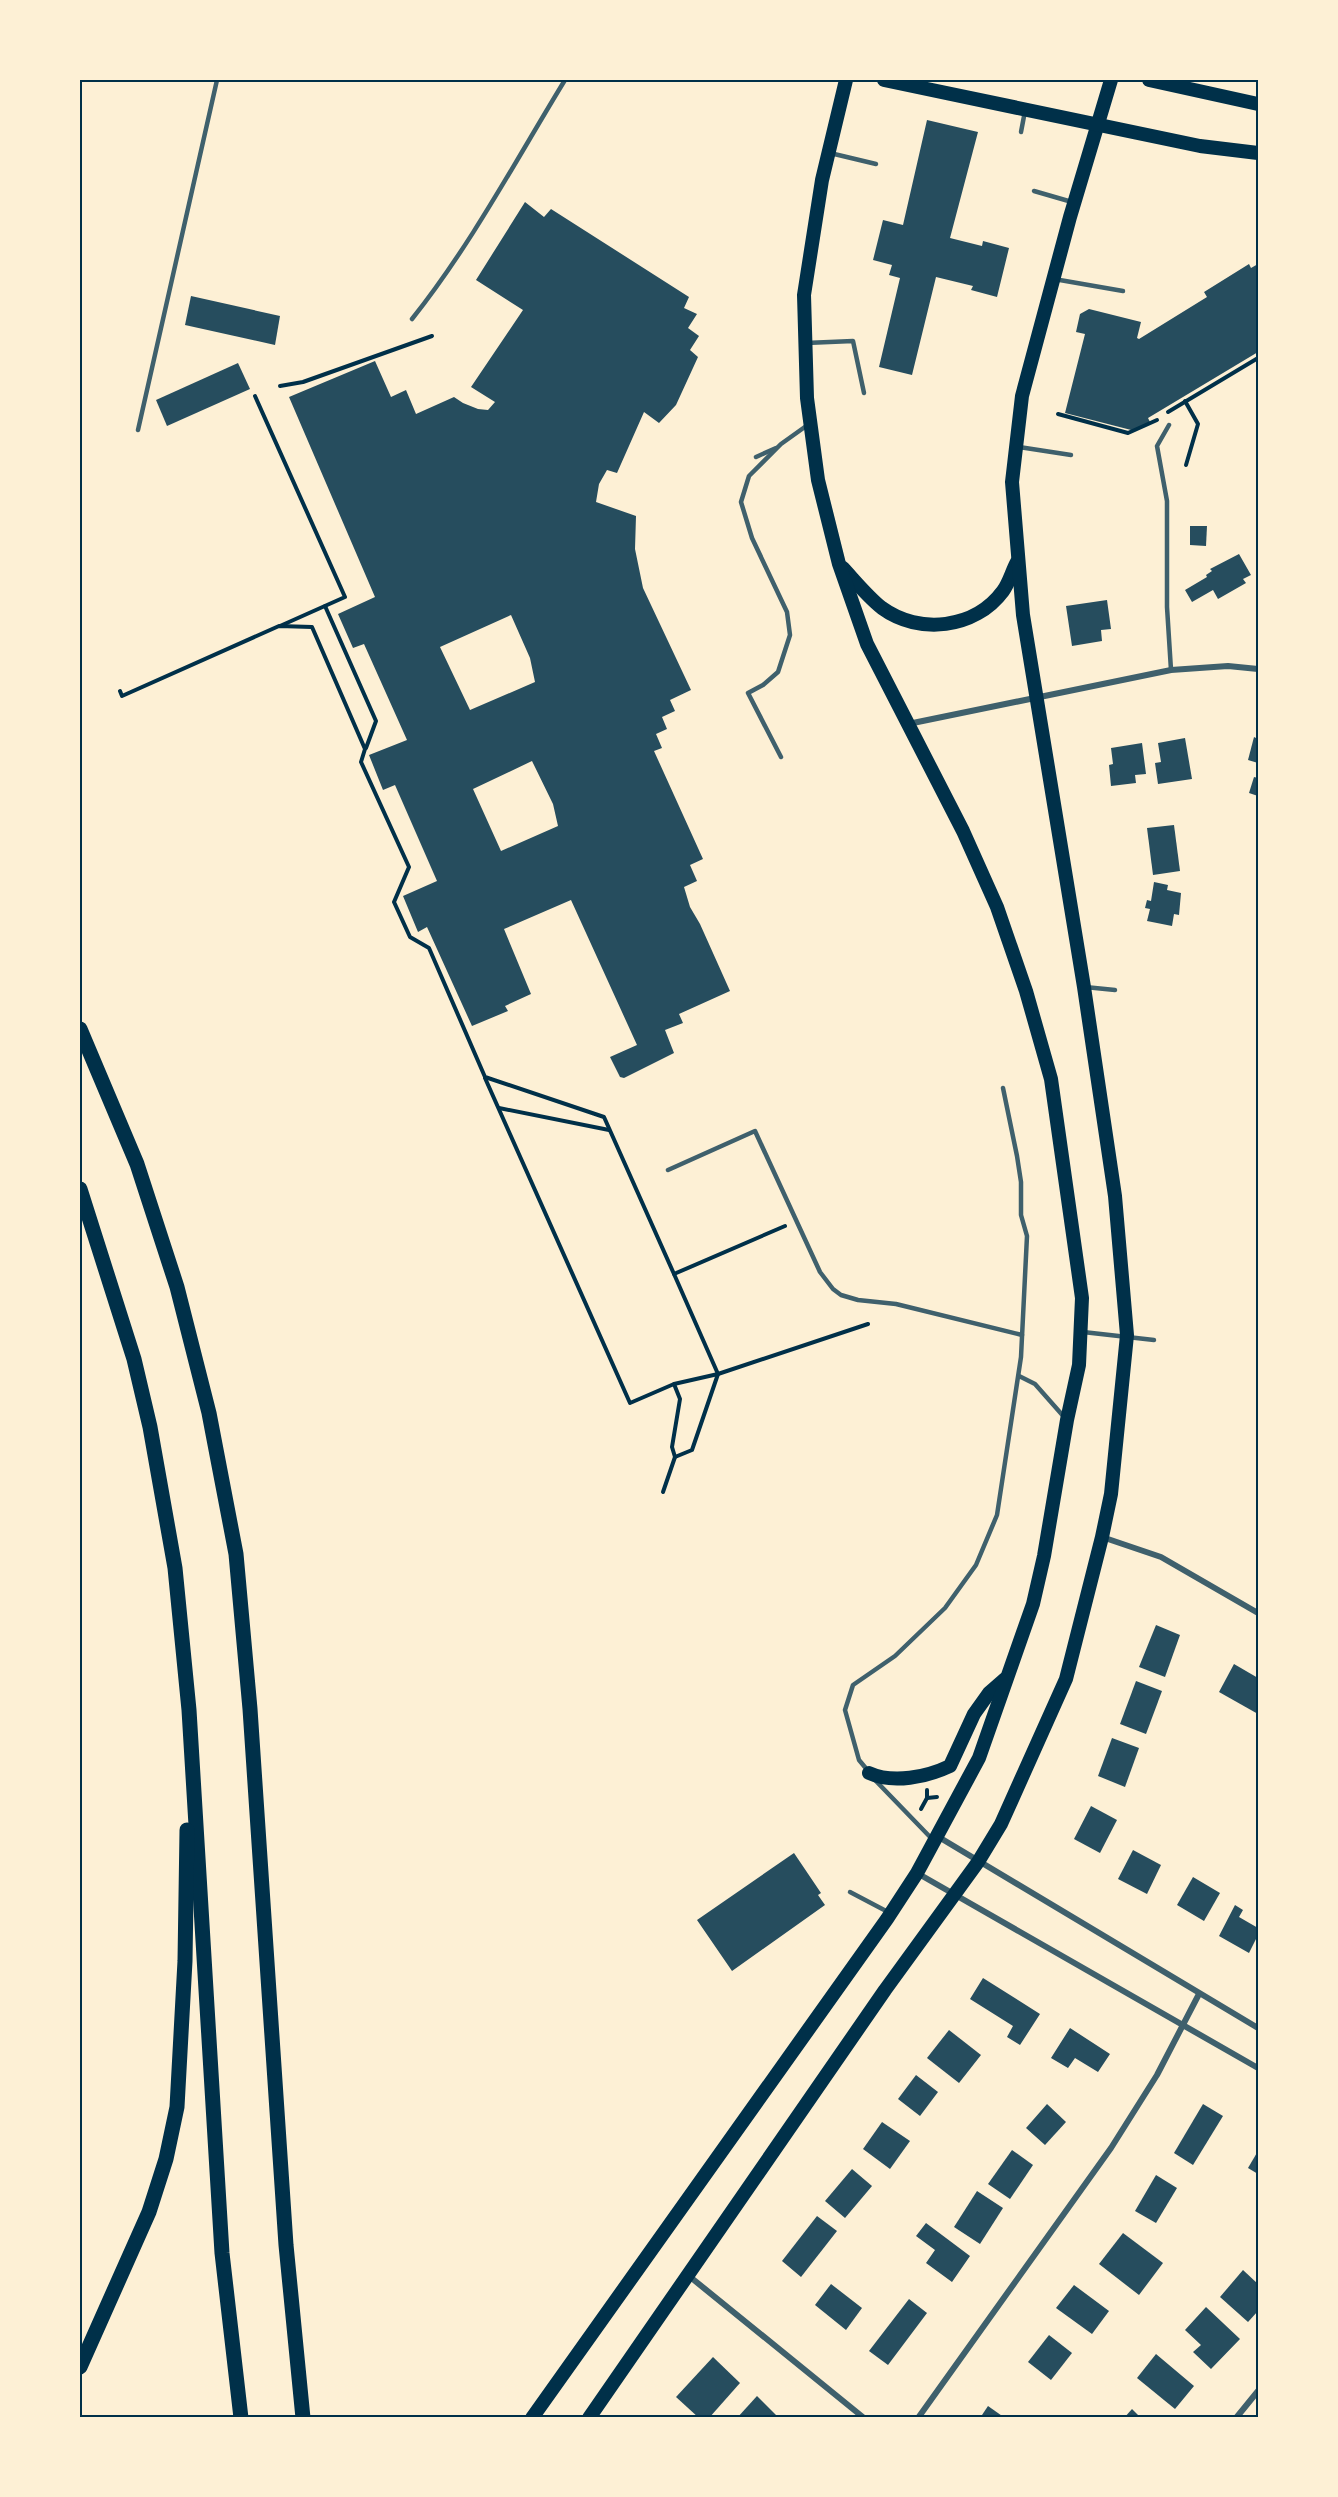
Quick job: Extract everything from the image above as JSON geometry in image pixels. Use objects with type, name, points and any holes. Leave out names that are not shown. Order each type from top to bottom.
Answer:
[{"type":"highway","points":[[80,1029],[137,1164],[177,1287],[209,1413],[236,1554],[251,1721],[286,2245],[303,2418]]},
{"type":"highway","points":[[80,1189],[116,1297],[150,1426],[175,1568],[189,1710],[222,2253],[241,2418]]},
{"type":"highway","points":[[80,2367],[149,2212],[166,2159],[177,2107],[185,1961],[189,1710]]},
{"type":"main road","points":[[532,2418],[891,1913],[917,1873],[980,1758],[1033,1604],[1079,1365],[1082,1298],[1051,1079],[1026,991],[992,896],[963,831],[867,644],[839,564],[818,480],[807,398],[804,294],[828,152],[846,80]]},
{"type":"main road","points":[[884,80],[1097,126],[1200,146],[1258,153]]},
{"type":"main road","points":[[589,2418],[885,1990],[978,1862],[1001,1824],[1066,1679],[1102,1537],[1111,1494],[1126,1335],[1115,1196],[1084,987],[1023,615],[1012,482],[1022,396],[1111,80]]},
{"type":"main road","points":[[1149,80],[1258,104]]},
{"type":"main road","points":[[839,564],[882,608],[906,621],[933,626],[964,621],[989,606],[1004,591],[1018,560]]},
{"type":"main road","points":[[869,1773],[880,1778],[904,1778],[929,1775],[950,1766],[974,1714],[989,1693],[1007,1677]]},
{"type":"street","points":[[908,724],[1171,670],[1228,666],[1258,668]]},
{"type":"street","points":[[1102,1537],[1161,1557],[1258,1613]]},
{"type":"street","points":[[936,1839],[1258,2028]]},
{"type":"street","points":[[917,1873],[1258,2068]]},
{"type":"street","points":[[918,2418],[1111,2148],[1157,2075],[1199,1994]]},
{"type":"street","points":[[688,2276],[864,2418]]},
{"type":"street","points":[[1236,2418],[1258,2391]]},
{"type":"lane","points":[[138,430],[217,80]]},
{"type":"lane","points":[[412,319],[432,294],[480,222],[565,80]]},
{"type":"lane","points":[[1021,132],[1025,111]]},
{"type":"lane","points":[[828,152],[876,164]]},
{"type":"lane","points":[[1034,191],[1075,203]]},
{"type":"lane","points":[[1054,279],[1123,291]]},
{"type":"lane","points":[[806,343],[853,341],[864,393]]},
{"type":"lane","points":[[781,757],[748,693],[763,685],[778,672],[790,635],[787,612],[752,538],[741,502],[749,476],[778,447],[811,423]]},
{"type":"lane","points":[[1169,425],[1157,446],[1167,501],[1167,607],[1171,670]]},
{"type":"lane","points":[[1016,446],[1071,455]]},
{"type":"lane","points":[[756,457],[778,447]]},
{"type":"lane","points":[[1084,987],[1115,990]]},
{"type":"lane","points":[[936,1839],[869,1773],[859,1760],[845,1710],[853,1685],[895,1656],[945,1608],[976,1565],[997,1515],[1019,1376],[1027,1236],[1022,1215],[1017,1156],[1003,1088]]},
{"type":"lane","points":[[668,1170],[755,1131],[820,1272],[833,1289],[841,1295],[858,1300],[897,1304],[1022,1335]]},
{"type":"lane","points":[[1080,1331],[1154,1340]]},
{"type":"lane","points":[[1019,1376],[1035,1384],[1067,1420]]},
{"type":"lane","points":[[850,1892],[891,1913]]},
{"type":"path","points":[[280,386],[303,382],[432,336]]},
{"type":"path","points":[[1058,414],[1128,433],[1147,426],[1258,358]]},
{"type":"path","points":[[120,691],[122,696],[345,597],[255,396]]},
{"type":"path","points":[[1185,401],[1198,424],[1186,465]]},
{"type":"path","points":[[325,606],[376,721],[361,762],[409,867],[394,902],[410,937],[429,948],[630,1403],[674,1384],[718,1374],[868,1324]]},
{"type":"path","points":[[279,626],[312,627],[365,749]]},
{"type":"path","points":[[485,1077],[604,1118],[718,1374],[692,1450],[675,1457]]},
{"type":"path","points":[[498,1107],[610,1130]]},
{"type":"path","points":[[674,1274],[786,1226]]},
{"type":"path","points":[[663,1492],[675,1457],[672,1447],[680,1399],[674,1384]]},
{"type":"path","points":[[921,1809],[927,1798],[927,1790]]},
{"type":"path","points":[[927,1798],[937,1797]]},
{"type":"building","points":[[927,120],[978,132],[950,238],[982,246],[983,241],[1009,248],[997,297],[971,290],[973,286],[936,277],[912,375],[879,367],[900,278],[889,275],[892,265],[873,260],[883,220],[903,225]]},
{"type":"building","points":[[525,202],[544,217],[551,209],[689,297],[684,308],[697,314],[688,328],[699,336],[690,350],[698,357],[676,405],[659,423],[644,412],[617,473],[607,470],[599,484],[596,502],[636,516],[635,549],[643,588],[691,690],[670,700],[675,711],[662,717],[667,729],[656,734],[662,748],[654,751],[703,859],[690,865],[697,881],[684,887],[690,907],[730,991],[679,1014],[683,1023],[665,1030],[674,1053],[624,1078],[620,1077],[610,1057],[637,1045],[571,900],[504,929],[531,994],[505,1006],[508,1011],[472,1026],[427,927],[418,932],[403,896],[437,881],[395,785],[383,790],[369,755],[407,740],[364,644],[353,648],[338,614],[375,597],[289,397],[375,361],[391,397],[406,390],[416,414],[454,397],[478,409],[488,410],[495,402],[471,387],[523,310],[476,280]],"holes":[[[511,615],[530,658],[535,682],[470,710],[440,647]],[[532,761],[553,804],[558,826],[501,851],[473,789]]]},
{"type":"building","points":[[1249,264],[1251,268],[1258,264],[1258,352],[1148,418],[1150,422],[1135,431],[1065,413],[1085,334],[1076,332],[1080,314],[1089,309],[1141,322],[1137,338],[1139,339],[1207,297],[1204,292]]},
{"type":"building","points":[[191,296],[280,316],[275,345],[185,325]]},
{"type":"building","points":[[238,363],[250,389],[167,426],[156,400]]},
{"type":"building","points":[[1190,526],[1207,526],[1206,546],[1190,545]]},
{"type":"building","points":[[1239,554],[1251,575],[1243,579],[1246,583],[1218,599],[1213,590],[1192,602],[1185,590],[1207,577],[1206,575],[1212,571],[1210,569]]},
{"type":"building","points":[[1107,600],[1111,629],[1101,630],[1102,641],[1072,646],[1066,606]]},
{"type":"building","points":[[1254,737],[1258,739],[1258,763],[1248,760]]},
{"type":"building","points":[[1185,738],[1192,779],[1158,784],[1155,763],[1161,762],[1158,743]]},
{"type":"building","points":[[1142,743],[1146,774],[1135,775],[1136,783],[1111,786],[1109,765],[1113,764],[1111,748]]},
{"type":"building","points":[[1254,777],[1258,778],[1258,796],[1249,793]]},
{"type":"building","points":[[1174,825],[1180,871],[1153,875],[1147,828]]},
{"type":"building","points":[[1154,882],[1168,885],[1167,890],[1181,893],[1179,915],[1174,914],[1172,926],[1147,921],[1150,909],[1145,908],[1147,900],[1151,901]]},
{"type":"building","points":[[1156,1625],[1180,1635],[1165,1677],[1139,1667]]},
{"type":"building","points":[[1234,1664],[1258,1678],[1258,1714],[1219,1692]]},
{"type":"building","points":[[1136,1681],[1162,1691],[1146,1734],[1120,1724]]},
{"type":"building","points":[[1112,1738],[1139,1748],[1125,1787],[1098,1776]]},
{"type":"building","points":[[1091,1806],[1117,1820],[1100,1853],[1074,1839]]},
{"type":"building","points":[[1133,1850],[1161,1865],[1147,1894],[1118,1879]]},
{"type":"building","points":[[794,1853],[821,1893],[818,1895],[825,1905],[732,1971],[697,1920]]},
{"type":"building","points":[[1193,1877],[1220,1893],[1204,1921],[1177,1905]]},
{"type":"building","points":[[1235,1905],[1243,1910],[1239,1917],[1258,1928],[1258,1935],[1249,1953],[1219,1936]]},
{"type":"building","points":[[983,1978],[1040,2014],[1020,2045],[1007,2037],[1013,2026],[970,1999]]},
{"type":"building","points":[[1070,2028],[1110,2054],[1098,2072],[1075,2058],[1068,2068],[1051,2058]]},
{"type":"building","points":[[949,2030],[981,2055],[959,2083],[927,2058]]},
{"type":"building","points":[[916,2075],[938,2092],[920,2116],[898,2099]]},
{"type":"building","points":[[1047,2104],[1066,2122],[1045,2145],[1026,2128]]},
{"type":"building","points":[[1203,2104],[1223,2116],[1193,2165],[1174,2153]]},
{"type":"building","points":[[882,2122],[910,2141],[890,2169],[863,2149]]},
{"type":"building","points":[[1012,2150],[1033,2165],[1010,2199],[988,2184]]},
{"type":"building","points":[[1258,2151],[1258,2174],[1248,2168]]},
{"type":"building","points":[[852,2169],[872,2186],[845,2218],[825,2201]]},
{"type":"building","points":[[1156,2175],[1177,2188],[1156,2223],[1135,2211]]},
{"type":"building","points":[[977,2191],[1003,2208],[980,2244],[954,2227]]},
{"type":"building","points":[[817,2216],[837,2231],[801,2277],[782,2261]]},
{"type":"building","points":[[926,2223],[970,2256],[952,2282],[926,2263],[935,2250],[916,2236]]},
{"type":"building","points":[[1123,2233],[1163,2263],[1139,2295],[1099,2264]]},
{"type":"building","points":[[1243,2270],[1258,2284],[1258,2311],[1248,2322],[1220,2297]]},
{"type":"building","points":[[831,2284],[862,2308],[846,2330],[815,2305]]},
{"type":"building","points":[[1074,2285],[1109,2311],[1092,2334],[1056,2308]]},
{"type":"building","points":[[909,2299],[927,2313],[888,2365],[869,2351]]},
{"type":"building","points":[[1206,2307],[1240,2339],[1211,2369],[1193,2352],[1201,2345],[1185,2330]]},
{"type":"building","points":[[1049,2335],[1072,2353],[1051,2380],[1028,2362]]},
{"type":"building","points":[[1156,2354],[1194,2386],[1175,2409],[1137,2378]]},
{"type":"building","points":[[713,2357],[740,2383],[709,2418],[699,2418],[676,2397]]},
{"type":"building","points":[[757,2396],[779,2418],[737,2418]]},
{"type":"building","points":[[988,2406],[1005,2418],[980,2418]]},
{"type":"building","points":[[1132,2409],[1141,2418],[1124,2418]]}]
